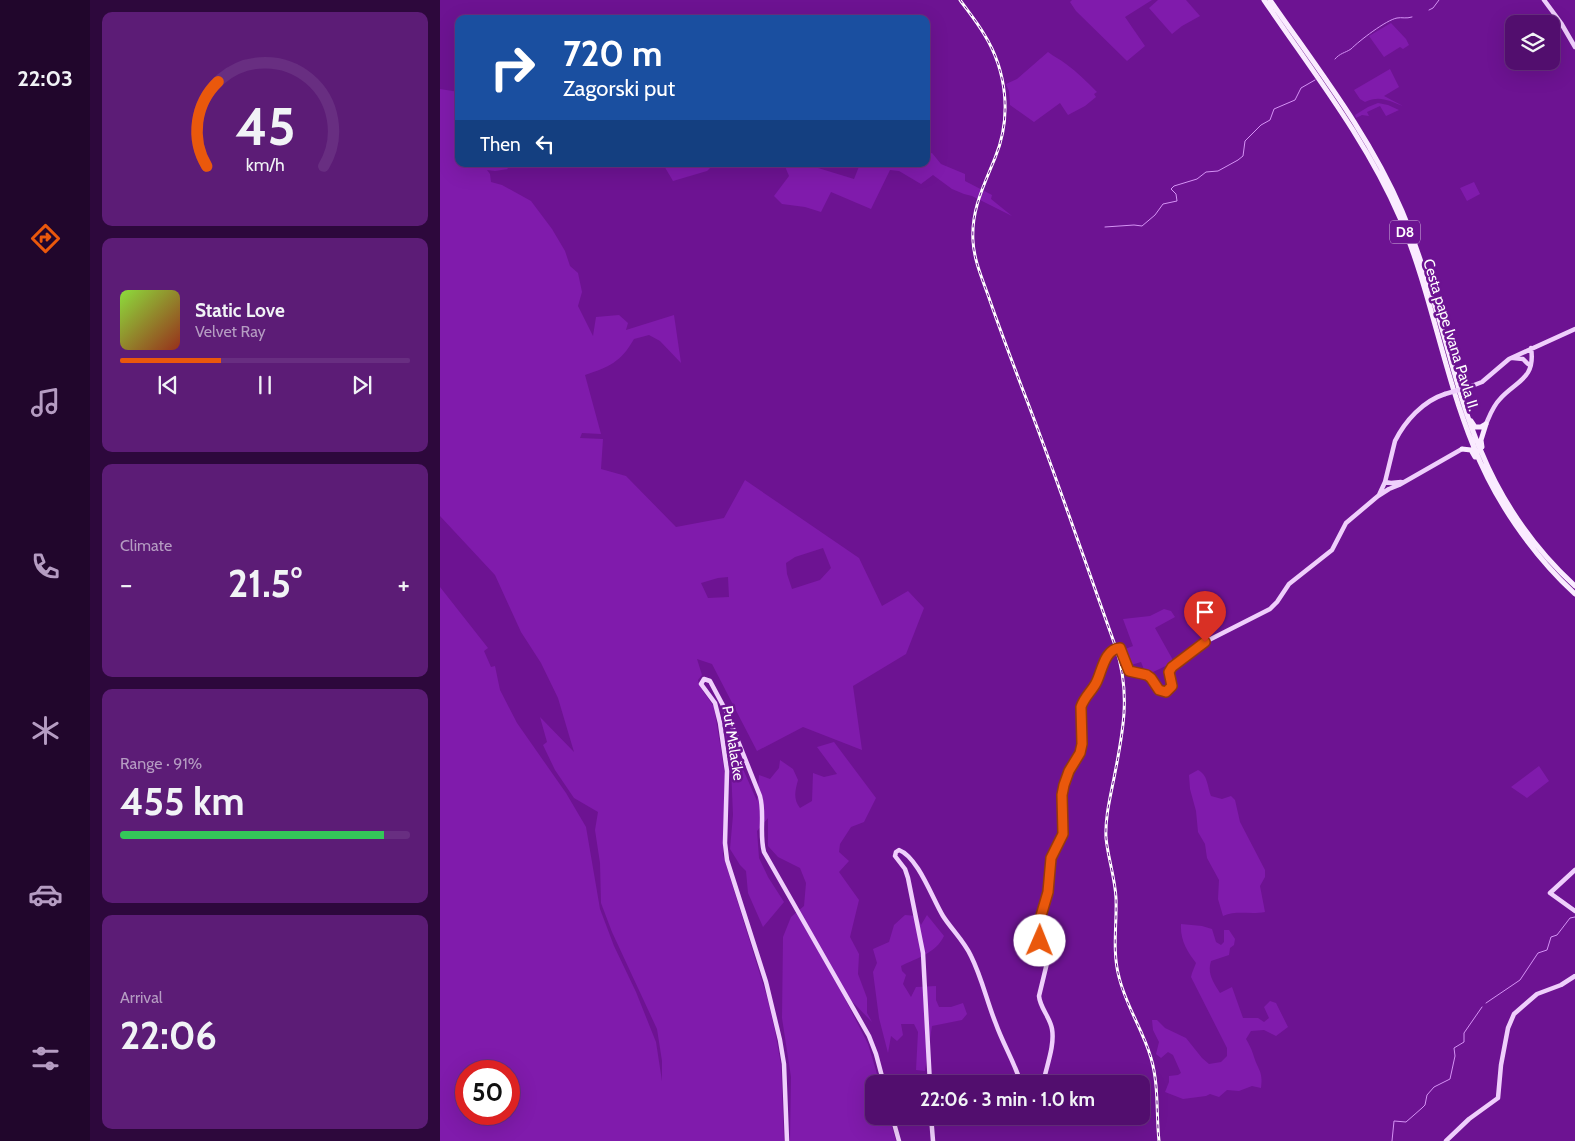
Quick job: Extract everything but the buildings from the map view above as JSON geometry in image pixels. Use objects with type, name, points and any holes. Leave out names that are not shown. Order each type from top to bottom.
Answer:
[{"type":"main road","name":"Cesta pape Ivana Pavla II.","points":[[1264,0],[1353,130],[1388,193],[1419,268],[1467,429],[1499,498],[1514,524],[1540,557],[1575,594]]},
{"type":"main road","name":"Cesta pape Ivana Pavla II.","points":[[1270,0],[1354,122],[1401,208],[1426,275],[1482,462],[1524,529],[1549,560],[1575,586]]},
{"type":"main road","points":[[1544,0],[1561,23],[1575,47]]},
{"type":"main road","points":[[1045,1075],[1052,1034],[1050,1023],[1039,996],[1047,963],[1040,941],[1038,926],[1048,892],[1051,858],[1063,834],[1062,795],[1064,785],[1069,771],[1080,753],[1082,744],[1081,707],[1096,682],[1106,659],[1114,649],[1120,648],[1129,671],[1147,675],[1159,690],[1166,692],[1169,690],[1172,683],[1169,672],[1172,667],[1205,642],[1270,608],[1277,602],[1289,584],[1332,550],[1346,523],[1378,496],[1386,486],[1395,441],[1405,424],[1423,406],[1437,396],[1482,382],[1509,358],[1575,329]]},
{"type":"main road","points":[[1528,349],[1530,370]]},
{"type":"main road","points":[[1482,462],[1481,442],[1486,424],[1498,400],[1526,377],[1530,370],[1532,356],[1528,349]]},
{"type":"main road","points":[[1509,358],[1523,359],[1528,364]]},
{"type":"main road","points":[[1466,412],[1476,427],[1486,424]]},
{"type":"main road","points":[[1386,486],[1405,481],[1462,449],[1467,442],[1467,429]]},
{"type":"main road","points":[[1462,449],[1471,450],[1482,462]]},
{"type":"main road","name":"Put Malačke","points":[[787,1141],[784,1064],[780,1040],[766,982],[727,860],[727,771],[717,710],[712,697],[701,684],[704,679],[710,681],[726,711],[760,796],[763,805],[762,845],[767,858],[869,1036],[882,1075]]},
{"type":"main road","points":[[930,1075],[923,953],[908,878],[895,856],[899,850],[904,853],[918,870],[932,893],[942,915],[966,946],[1018,1075]]},
{"type":"main road","points":[[1575,870],[1550,893],[1575,912]]},
{"type":"main road","points":[[1446,1141],[1498,1098],[1501,1065],[1508,1028],[1514,1014],[1537,994],[1561,985],[1575,976]]},
{"type":"main road","points":[[895,1125],[899,1141]]},
{"type":"main road","points":[[932,1125],[933,1141]]},
{"type":"shaded area","points":[[1072,0],[1152,0],[1125,17],[1145,46],[1127,61],[1076,11],[1070,2]]},
{"type":"shaded area","points":[[1158,0],[1186,0],[1200,16],[1172,34],[1149,8]]},
{"type":"shaded area","points":[[1391,23],[1409,45],[1403,49],[1400,47],[1384,57],[1369,36]]},
{"type":"shaded area","points":[[1048,52],[1074,70],[1097,92],[1094,94],[1096,97],[1085,106],[1068,115],[1060,103],[1034,122],[1010,105],[1009,91],[1006,84],[1017,79]]},
{"type":"shaded area","points":[[1390,69],[1399,87],[1384,96],[1403,106],[1384,100],[1375,99],[1365,102],[1360,99],[1354,90]]},
{"type":"shaded area","points":[[440,89],[455,91],[455,167],[506,167],[508,169],[487,170],[490,174],[491,182],[502,185],[531,201],[552,229],[565,251],[570,266],[578,273],[582,292],[578,306],[593,336],[596,317],[619,315],[628,323],[626,330],[674,315],[681,363],[660,341],[649,335],[634,339],[614,363],[585,375],[601,434],[582,433],[580,438],[603,439],[601,469],[626,476],[676,527],[724,518],[745,480],[859,558],[882,606],[908,591],[924,608],[906,654],[853,686],[862,750],[803,727],[757,751],[712,664],[697,659],[702,675],[698,680],[699,684],[714,707],[725,775],[723,855],[767,997],[775,1031],[781,1065],[784,1141],[440,1141],[440,587],[488,648],[484,651],[491,667],[495,666],[500,690],[517,723],[566,793],[586,827],[600,909],[656,1042],[662,1081],[662,1061],[657,1029],[612,932],[601,903],[600,863],[595,830],[598,812],[574,798],[555,770],[543,745],[547,742],[540,717],[574,752],[558,698],[541,663],[521,632],[495,575],[440,516]],"holes":[[[823,548],[831,568],[820,580],[792,589],[786,563],[795,557]],[[728,577],[729,597],[708,598],[701,583]]]},
{"type":"shaded area","points":[[1378,103],[1399,110],[1386,116],[1380,106],[1367,112],[1369,116],[1362,115],[1356,118],[1355,115]]},
{"type":"shaded area","points":[[930,153],[932,153],[941,164],[965,174],[965,181],[992,195],[991,199],[1012,216],[972,196],[952,189],[933,175],[921,184],[899,171],[890,170],[871,209],[831,192],[821,212],[805,207],[782,204],[774,196],[789,176],[785,167],[815,167],[854,179],[859,167],[930,167]]},
{"type":"shaded area","points":[[665,167],[711,167],[707,171],[673,181]]},
{"type":"shaded area","points":[[1474,182],[1480,194],[1467,201],[1460,188]]},
{"type":"shaded area","points":[[1164,609],[1171,611],[1175,617],[1155,628],[1174,662],[1151,673],[1145,672],[1141,662],[1131,665],[1125,649],[1133,646],[1123,619],[1150,616]]},
{"type":"shaded area","points":[[725,728],[757,801],[759,775],[770,779],[779,768],[780,760],[793,769],[798,780],[795,795],[800,808],[812,801],[813,773],[824,777],[837,774],[817,747],[834,742],[876,798],[864,822],[851,827],[840,844],[839,852],[849,861],[839,872],[859,900],[850,937],[859,954],[858,974],[867,998],[867,1013],[872,1022],[840,989],[868,1044],[877,1075],[865,1075],[865,1125],[892,1125],[896,1141],[790,1141],[791,1077],[782,1018],[783,937],[791,917],[804,906],[806,883],[800,868],[778,857],[768,846],[768,818],[757,831],[759,858],[768,877],[784,902],[763,927],[748,893],[746,871],[730,849],[733,815],[731,768]]},
{"type":"shaded area","points":[[1539,766],[1549,781],[1527,798],[1511,787]]},
{"type":"shaded area","points":[[1198,770],[1204,775],[1211,796],[1222,799],[1231,796],[1235,800],[1240,822],[1265,870],[1265,877],[1260,886],[1265,912],[1233,913],[1223,916],[1218,899],[1219,880],[1207,858],[1205,844],[1198,832],[1196,811],[1190,789],[1189,775]]},
{"type":"shaded area","points":[[905,915],[917,916],[921,925],[927,915],[944,936],[941,942],[931,951],[901,966],[902,971],[906,975],[903,984],[911,997],[916,987],[936,986],[936,1000],[939,1007],[951,1007],[963,1003],[967,1014],[962,1020],[932,1026],[925,1071],[916,1070],[918,1032],[914,1024],[901,1024],[903,1035],[897,1041],[891,1036],[888,1053],[879,1018],[873,972],[877,963],[873,949],[889,942],[894,925]]},
{"type":"shaded area","points":[[1181,924],[1212,929],[1216,942],[1221,945],[1224,942],[1224,930],[1229,930],[1235,939],[1234,945],[1230,948],[1229,955],[1211,961],[1210,965],[1211,977],[1217,989],[1220,993],[1232,987],[1243,1018],[1258,1018],[1264,1022],[1269,1018],[1264,1007],[1270,1001],[1276,1003],[1288,1027],[1276,1036],[1264,1030],[1251,1031],[1246,1039],[1260,1072],[1261,1088],[1252,1086],[1239,1091],[1227,1090],[1219,1097],[1210,1094],[1183,1099],[1165,1092],[1169,1076],[1181,1073],[1173,1055],[1168,1052],[1161,1058],[1156,1054],[1159,1042],[1153,1030],[1152,1020],[1157,1020],[1165,1028],[1186,1038],[1209,1064],[1221,1062],[1227,1056],[1227,1048],[1191,977],[1196,963],[1185,945]]},
{"type":"waterway","points":[[1429,10],[1439,0]]},
{"type":"waterway","points":[[1335,59],[1386,23],[1397,18],[1412,17]]},
{"type":"waterway","points":[[1105,227],[1142,226],[1155,215],[1163,204],[1177,201],[1176,194],[1171,189],[1174,186],[1197,179],[1206,172],[1218,171],[1238,160],[1243,156],[1245,141],[1261,125],[1270,120],[1274,109],[1295,100],[1301,88],[1315,80]]},
{"type":"waterway","points":[[1486,1003],[1520,980],[1538,953],[1547,950],[1551,937],[1557,935],[1570,918],[1575,917]]},
{"type":"waterway","points":[[1392,1141],[1394,1121],[1406,1122],[1425,1105],[1427,1095],[1434,1087],[1450,1079],[1455,1056],[1454,1048],[1464,1042],[1464,1033],[1482,1007]]},
{"type":"railway","points":[[960,0],[992,48],[998,63],[1004,94],[1004,127],[995,158],[979,198],[974,219],[973,241],[975,255],[997,321],[1061,492],[1121,665],[1124,697],[1123,729],[1109,800],[1106,838],[1116,898],[1115,948],[1117,967],[1122,988],[1144,1038],[1154,1068],[1159,1141]]},
{"type":"route","points":[[1040,941],[1038,926],[1047,900],[1051,858],[1063,834],[1062,795],[1064,785],[1069,771],[1080,753],[1083,739],[1081,707],[1096,682],[1106,659],[1110,652],[1120,648],[1129,671],[1147,675],[1159,690],[1166,692],[1172,686],[1169,672],[1172,667],[1205,642]]}]
